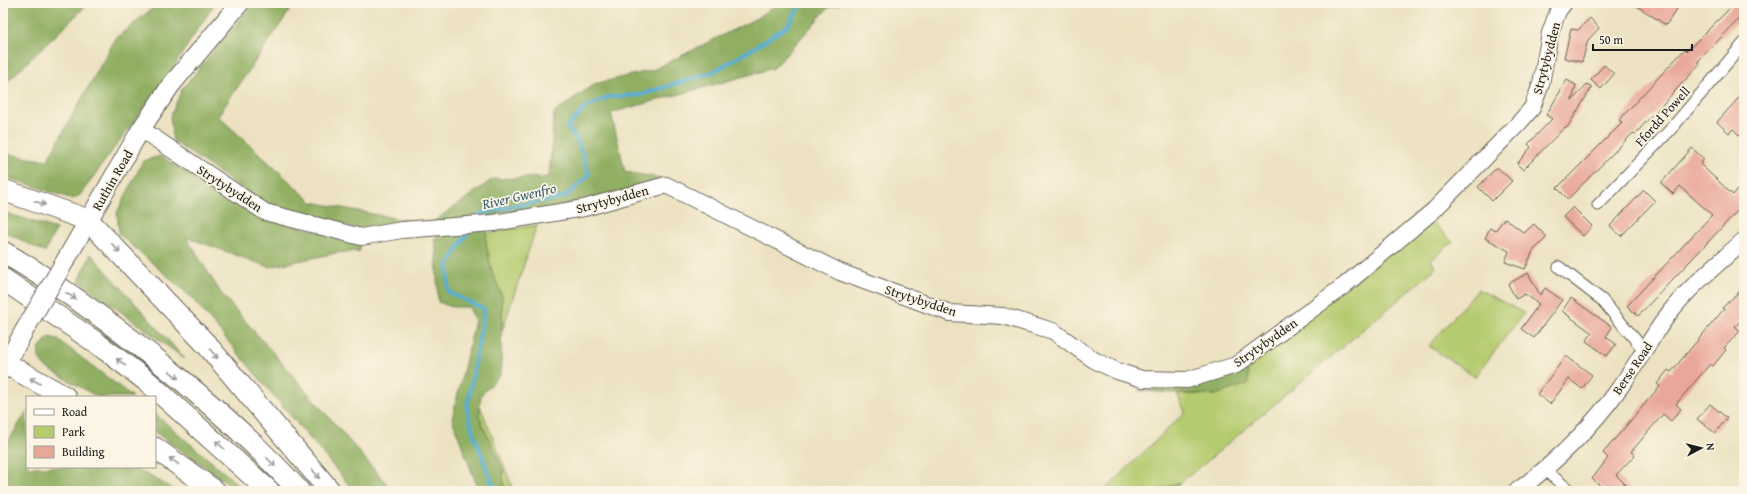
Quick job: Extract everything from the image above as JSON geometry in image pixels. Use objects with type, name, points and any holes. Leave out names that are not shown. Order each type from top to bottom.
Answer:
[{"type":"highway","points":[[3,190],[88,220],[206,345],[330,491]]},
{"type":"highway","points":[[3,252],[89,308],[146,351],[235,426],[300,491]]},
{"type":"highway","points":[[3,279],[98,344],[148,382],[269,491]]},
{"type":"highway","points":[[4,366],[63,396]]},
{"type":"highway","points":[[156,449],[215,491]]},
{"type":"main road","name":"Ruthin Road","points":[[4,366],[141,129],[171,85],[240,3]]},
{"type":"street","name":"Strytybydden","points":[[141,129],[265,212],[361,237],[402,230],[474,225],[584,208],[666,185],[847,274],[950,312],[1003,316],[1053,331],[1094,360],[1117,371],[1142,379],[1187,380],[1236,365],[1345,285],[1434,210],[1532,108],[1541,84],[1550,33],[1558,11],[1564,3]]},
{"type":"street","name":"Ffordd Powell","points":[[1598,205],[1671,129],[1744,43]]},
{"type":"street","name":"Berse Road","points":[[1517,491],[1545,470],[1585,432],[1621,386],[1670,312],[1701,280],[1744,240]]},
{"type":"street","points":[[1559,267],[1602,300],[1644,350]]},
{"type":"street","points":[[1545,470],[1570,491]]},
{"type":"green space","points":[[3,3],[89,3],[3,86]]},
{"type":"green space","points":[[159,3],[215,3],[172,69],[80,195],[73,199],[3,176],[3,153],[35,159],[51,160],[49,157],[116,38]]},
{"type":"green space","points":[[254,3],[295,3],[218,116],[312,202],[429,225],[493,179],[549,177],[554,113],[594,84],[653,70],[759,17],[780,3],[843,3],[828,8],[774,68],[611,113],[625,172],[661,178],[652,183],[526,215],[507,211],[487,218],[486,243],[492,272],[502,296],[501,374],[481,395],[479,417],[503,470],[504,489],[498,491],[479,491],[452,419],[475,321],[469,307],[452,307],[438,302],[436,247],[434,239],[441,233],[361,230],[308,213],[266,205],[173,141],[170,117],[182,89]]},
{"type":"green space","points":[[160,156],[260,217],[360,242],[360,251],[336,253],[269,267],[186,237],[221,293],[393,491],[354,491],[190,296],[119,234],[117,213],[143,161]]},
{"type":"green space","points":[[3,212],[56,229],[45,252],[3,231]]},
{"type":"green space","points":[[1430,220],[1453,242],[1431,260],[1436,268],[1205,463],[1181,482],[1156,491],[1104,491],[1185,412],[1177,394],[1215,395],[1248,371],[1266,349]]},
{"type":"green space","points":[[537,225],[502,331],[502,296],[492,272],[486,243],[487,233]]},
{"type":"green space","points":[[91,254],[185,359],[79,281]]},
{"type":"green space","points":[[1478,289],[1524,313],[1475,377],[1429,346]]},
{"type":"green space","points":[[50,337],[57,339],[132,396],[96,396],[45,367],[39,358],[39,350]]},
{"type":"green space","points":[[1252,366],[1248,371],[1248,384],[1215,395],[1139,391],[1177,387]]},
{"type":"green space","points":[[480,406],[512,486],[504,489],[503,470],[479,417]]},
{"type":"green space","points":[[26,413],[26,468],[135,468],[177,491],[3,491],[3,450]]},
{"type":"green space","points":[[156,415],[246,491],[239,491],[156,433]]},
{"type":"green space","points":[[1181,482],[1169,491],[1156,491]]},
{"type":"building","points":[[1632,3],[1681,3],[1666,25]]},
{"type":"building","points":[[1735,3],[1744,3],[1744,14],[1698,61],[1700,64],[1635,134],[1633,133],[1568,199],[1557,188],[1622,123],[1619,120],[1685,49],[1687,51]]},
{"type":"building","points":[[1590,18],[1599,28],[1588,40],[1582,62],[1564,58],[1571,29],[1578,30]]},
{"type":"building","points":[[1604,65],[1614,74],[1601,89],[1591,80]]},
{"type":"building","points":[[1567,80],[1576,85],[1572,101],[1587,84],[1592,87],[1567,128],[1565,127],[1523,170],[1517,164],[1531,147],[1528,144],[1552,119],[1546,115]]},
{"type":"building","points":[[1744,92],[1744,140],[1733,129],[1729,133],[1717,122]]},
{"type":"building","points":[[1692,148],[1704,159],[1700,164],[1733,195],[1737,190],[1744,197],[1744,204],[1638,316],[1627,306],[1712,215],[1680,186],[1673,194],[1661,183]]},
{"type":"building","points":[[1497,167],[1512,181],[1492,201],[1478,187]]},
{"type":"building","points":[[1644,190],[1655,201],[1621,236],[1610,226]]},
{"type":"building","points":[[1573,207],[1592,226],[1583,236],[1563,217]]},
{"type":"building","points":[[1505,218],[1524,233],[1534,224],[1547,237],[1533,251],[1525,269],[1505,262],[1509,251],[1485,238],[1490,228],[1495,231]]},
{"type":"building","points":[[1528,273],[1540,295],[1545,288],[1562,300],[1534,338],[1521,329],[1539,304],[1525,294],[1516,299],[1508,284]]},
{"type":"building","points":[[1744,287],[1744,318],[1735,326],[1740,331],[1724,348],[1726,350],[1713,366],[1710,364],[1676,404],[1681,409],[1671,421],[1663,414],[1631,452],[1635,455],[1616,475],[1632,491],[1607,491],[1592,479],[1608,458],[1603,453],[1660,386],[1657,384],[1668,370],[1671,372],[1724,309],[1722,308]]},
{"type":"building","points":[[1571,298],[1612,327],[1606,337],[1616,344],[1607,356],[1586,341],[1592,333],[1562,311]]},
{"type":"building","points":[[1566,356],[1592,375],[1582,389],[1569,379],[1550,404],[1537,394]]},
{"type":"building","points":[[1710,404],[1727,418],[1715,433],[1697,419]]},
{"type":"waterway","name":"River Gwenfro","points":[[476,219],[480,214],[508,207],[565,197],[589,175],[578,141],[567,127],[585,108],[608,97],[640,95],[713,72],[754,48],[787,26],[802,3]]},
{"type":"waterway","name":"River Gwenfro","points":[[469,230],[448,265],[448,292],[484,309],[467,408],[473,432],[495,491]]}]
